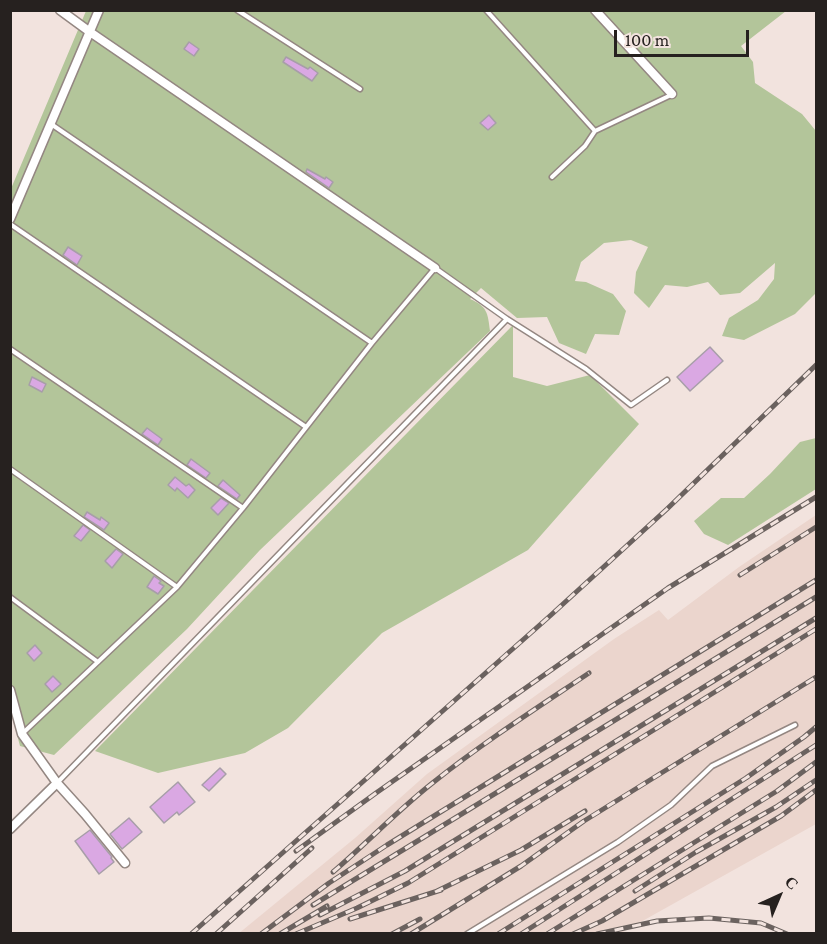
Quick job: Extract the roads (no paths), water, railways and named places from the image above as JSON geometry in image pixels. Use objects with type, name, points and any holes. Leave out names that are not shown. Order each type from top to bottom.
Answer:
[{"type":"street","points":[[60,10],[435,268]]},
{"type":"street","points":[[10,219],[99,10]]},
{"type":"street","points":[[596,10],[672,94]]},
{"type":"street","points":[[10,690],[22,734],[57,783],[125,863]]},
{"type":"street","points":[[10,829],[57,783]]},
{"type":"lane","points":[[237,10],[360,89]]},
{"type":"lane","points":[[486,10],[595,131]]},
{"type":"lane","points":[[552,177],[585,146],[595,131],[672,94]]},
{"type":"lane","points":[[51,124],[372,343]]},
{"type":"lane","points":[[10,224],[306,427]]},
{"type":"lane","points":[[22,734],[177,587],[243,508],[372,343],[435,268],[507,319],[586,369],[631,405],[667,380]]},
{"type":"lane","points":[[57,783],[507,319]]},
{"type":"lane","points":[[10,349],[243,508]]},
{"type":"lane","points":[[10,470],[177,587]]},
{"type":"lane","points":[[10,597],[98,662]]},
{"type":"lane","points":[[467,933],[618,842],[671,805],[712,766],[795,725]]},
{"type":"railway","points":[[191,934],[551,615],[667,509],[816,365]]},
{"type":"railway","points":[[296,851],[668,588],[816,497]]},
{"type":"railway","points":[[740,575],[816,527]]},
{"type":"railway","points":[[261,934],[329,883],[387,845],[816,580]]},
{"type":"railway","points":[[313,905],[816,597]]},
{"type":"railway","points":[[320,915],[405,871],[816,618]]},
{"type":"railway","points":[[296,934],[408,883],[816,629]]},
{"type":"railway","points":[[333,872],[435,781],[589,673]]},
{"type":"railway","points":[[411,934],[521,866],[584,821],[816,677]]},
{"type":"railway","points":[[498,934],[746,778],[816,727]]},
{"type":"railway","points":[[521,934],[816,745]]},
{"type":"railway","points":[[547,934],[777,791],[816,762]]},
{"type":"railway","points":[[635,891],[696,852],[776,807],[816,780]]},
{"type":"railway","points":[[573,934],[602,921],[781,816],[816,790]]},
{"type":"railway","points":[[435,892],[521,850],[585,811]]},
{"type":"railway","points":[[216,934],[312,848]]},
{"type":"railway","points":[[350,919],[441,890]]},
{"type":"railway","points":[[280,934],[327,906]]},
{"type":"railway","points":[[597,934],[657,921],[709,918],[761,923],[787,934]]},
{"type":"railway","points":[[392,934],[420,919]]}]
